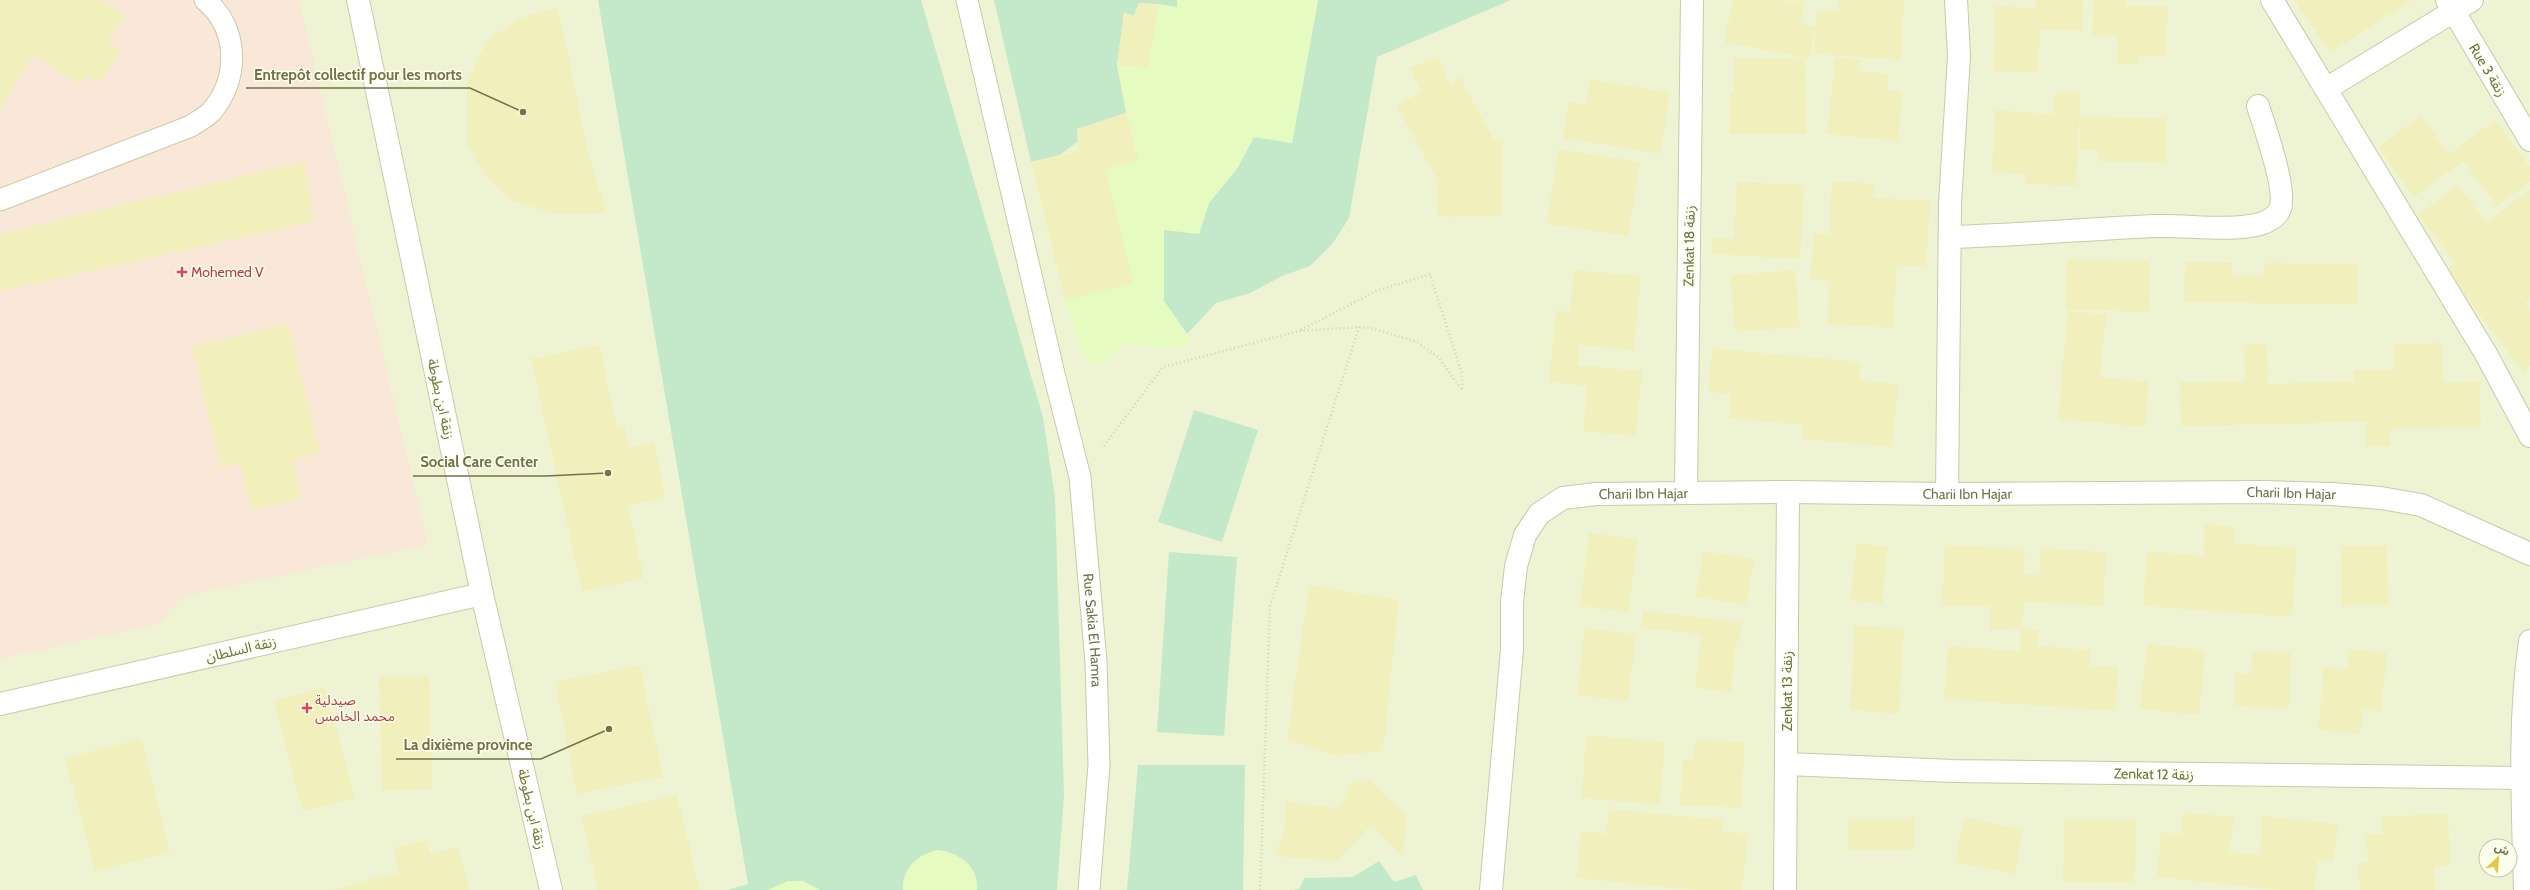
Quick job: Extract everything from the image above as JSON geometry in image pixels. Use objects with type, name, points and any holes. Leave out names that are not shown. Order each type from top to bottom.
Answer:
[{"type":"street","name":"زنقة ابن بطوطة","points":[[358,0],[482,594],[551,890]]},
{"type":"street","name":"Zenkat 18 زنقة","points":[[1686,492],[1692,0]]},
{"type":"street","points":[[1947,494],[1950,237],[1960,56],[1956,0]]},
{"type":"street","points":[[2272,0],[2486,354],[2530,436]]},
{"type":"street","points":[[2326,90],[2392,51],[2450,6],[2472,0]]},
{"type":"street","name":"Rue 3 زنقة","points":[[2450,6],[2530,140]]},
{"type":"street","points":[[1950,237],[2065,233],[2158,226],[2233,226],[2260,224],[2279,212],[2282,205],[2282,189],[2258,106]]},
{"type":"street","name":"Charii Ibn Hajar","points":[[1491,890],[1512,649],[1512,602],[1516,566],[1526,535],[1539,514],[1563,498],[1596,494],[1686,492],[1947,494],[2263,492],[2381,498],[2421,505],[2530,554]]},
{"type":"street","name":"Zenkat 13 زنقة","points":[[1785,890],[1788,492]]},
{"type":"street","name":"زنقة السلطان","points":[[0,704],[482,594]]},
{"type":"street","points":[[2526,890],[2522,778],[2524,715],[2530,641]]},
{"type":"street","name":"Zenkat 12 زنقة","points":[[1786,764],[1953,771],[2522,778]]},
{"type":"lane","points":[[0,200],[191,126],[210,112],[224,94],[232,72],[232,48],[226,26],[213,6],[205,0]]},
{"type":"lane","name":"Rue Sakia El Hamra","points":[[967,0],[1054,374],[1080,477],[1096,662],[1099,765],[1089,890]]},
{"type":"path","points":[[1080,477],[1163,367],[1299,331],[1359,327],[1371,328],[1417,342],[1438,357],[1462,390],[1462,374],[1430,274],[1376,291],[1299,331]]},
{"type":"path","points":[[1260,890],[1270,606],[1359,327]]},
{"type":"shaded area","points":[[0,0],[2530,0],[2530,890],[0,890]]},
{"type":"shaded area","name":"Mohemed V","points":[[0,0],[299,0],[428,545],[183,596],[158,624],[0,659]]},
{"type":"shaded area","points":[[598,0],[921,0],[1043,417],[1055,498],[1064,795],[1057,890],[727,890],[748,884]]},
{"type":"shaded area","points":[[994,0],[1177,0],[1177,7],[1139,3],[1134,16],[1124,13],[1117,65],[1126,113],[1077,129],[1078,141],[1060,155],[1031,162]]},
{"type":"shaded area","points":[[1318,0],[1511,0],[1377,57],[1349,218],[1333,243],[1310,266],[1282,276],[1250,293],[1216,303],[1187,334],[1164,301],[1164,229],[1199,233],[1209,203],[1238,167],[1254,137],[1292,143]]},
{"type":"shaded area","points":[[1194,410],[1258,430],[1222,542],[1158,522]]},
{"type":"shaded area","points":[[1169,552],[1237,557],[1224,736],[1157,732]]},
{"type":"shaded area","points":[[1138,765],[1245,765],[1243,890],[1127,890]]},
{"type":"shaded area","points":[[1379,861],[1394,882],[1416,875],[1423,890],[1294,890],[1300,888],[1304,878],[1353,877]]},
{"type":"sand","points":[[1177,0],[1318,0],[1292,143],[1254,137],[1238,167],[1209,203],[1199,234],[1164,230],[1164,301],[1187,334],[1189,345],[1161,349],[1127,343],[1099,364],[1086,361],[1065,300],[1133,283],[1106,170],[1138,159],[1117,65],[1148,67],[1159,4],[1177,7]]},
{"type":"sand","points":[[937,850],[945,851],[960,857],[971,867],[977,881],[977,890],[903,890],[905,875],[912,864],[923,855]]},
{"type":"sand","points":[[788,881],[803,881],[820,890],[767,890]]},
{"type":"building","points":[[0,0],[101,0],[125,15],[108,41],[121,50],[100,83],[87,75],[80,85],[33,55],[0,109]]},
{"type":"building","points":[[1733,0],[1805,1],[1800,23],[1816,26],[1809,59],[1724,42]]},
{"type":"building","points":[[1839,0],[1904,0],[1901,60],[1814,54],[1817,11],[1838,12]]},
{"type":"building","points":[[2036,0],[2083,0],[2082,31],[2040,29],[2038,72],[1993,71],[1995,6],[2036,8]]},
{"type":"building","points":[[2094,0],[2126,0],[2126,5],[2168,7],[2166,57],[2139,56],[2138,64],[2117,63],[2118,36],[2092,35]]},
{"type":"building","points":[[2295,0],[2412,0],[2330,53]]},
{"type":"building","points":[[1139,3],[1159,4],[1148,68],[1117,65],[1124,12],[1134,16]]},
{"type":"building","points":[[558,7],[588,152],[606,213],[556,214],[512,201],[486,177],[467,143],[467,82],[487,40],[520,18]]},
{"type":"building","points":[[1438,56],[1451,86],[1459,76],[1494,140],[1503,141],[1502,216],[1437,217],[1438,182],[1397,105],[1421,92],[1410,68]]},
{"type":"building","points":[[1835,57],[1860,60],[1859,71],[1888,74],[1887,90],[1903,92],[1898,141],[1827,134]]},
{"type":"building","points":[[1805,58],[1806,134],[1730,134],[1730,93],[1734,93],[1734,59]]},
{"type":"building","points":[[1590,79],[1670,93],[1660,154],[1563,138],[1569,101],[1586,105]]},
{"type":"building","points":[[2055,92],[2081,93],[2076,186],[2025,184],[2025,174],[1992,172],[1995,110],[2053,114]]},
{"type":"building","points":[[1126,113],[1138,159],[1106,170],[1133,283],[1065,300],[1031,162],[1079,151],[1077,129]]},
{"type":"building","points":[[2081,116],[2167,119],[2166,163],[2098,161],[2099,151],[2079,150]]},
{"type":"building","points":[[2421,116],[2449,154],[2495,120],[2530,167],[2530,182],[2497,206],[2463,161],[2414,197],[2378,147]]},
{"type":"building","points":[[1558,149],[1640,162],[1628,236],[1547,224]]},
{"type":"building","points":[[304,162],[314,221],[0,291],[0,234]]},
{"type":"building","points":[[1832,181],[1874,184],[1873,198],[1930,201],[1926,267],[1897,265],[1893,328],[1827,324],[1829,281],[1810,280],[1814,233],[1829,234]]},
{"type":"building","points":[[1737,182],[1804,185],[1800,259],[1711,254],[1712,238],[1734,239]]},
{"type":"building","points":[[2457,185],[2487,222],[2530,189],[2530,299],[2525,303],[2530,310],[2530,365],[2523,371],[2446,271],[2455,263],[2418,215]]},
{"type":"building","points":[[2067,259],[2150,261],[2149,312],[2065,310]]},
{"type":"building","points":[[2185,262],[2233,263],[2232,275],[2264,275],[2265,263],[2358,264],[2357,305],[2184,302]]},
{"type":"building","points":[[1574,270],[1641,276],[1634,350],[1579,345],[1577,365],[1642,371],[1636,436],[1583,431],[1587,386],[1549,382],[1556,310],[1570,312]]},
{"type":"building","points":[[1795,270],[1800,327],[1735,332],[1730,275]]},
{"type":"building","points":[[2068,311],[2106,314],[2100,377],[2149,382],[2145,427],[2058,419]]},
{"type":"building","points":[[288,324],[320,453],[293,459],[302,498],[251,510],[240,463],[221,468],[192,347]]},
{"type":"building","points":[[2441,343],[2443,382],[2480,381],[2481,427],[2390,429],[2391,446],[2367,447],[2366,422],[2181,426],[2179,382],[2245,381],[2244,345],[2267,344],[2268,384],[2354,381],[2354,370],[2394,370],[2393,344]]},
{"type":"building","points":[[599,345],[617,426],[624,424],[629,448],[654,442],[666,498],[628,506],[644,578],[582,592],[531,359]]},
{"type":"building","points":[[1712,348],[1861,362],[1859,380],[1898,384],[1892,447],[1802,439],[1803,425],[1729,418],[1731,394],[1708,392]]},
{"type":"building","points":[[2205,524],[2234,526],[2233,543],[2297,548],[2292,617],[2143,606],[2147,551],[2198,555],[2198,557],[2203,557]]},
{"type":"building","points":[[1589,533],[1638,539],[1628,612],[1580,606]]},
{"type":"building","points":[[1857,543],[1888,547],[1882,604],[1850,600]]},
{"type":"building","points":[[1945,545],[2025,549],[2024,574],[2039,575],[2040,548],[2106,552],[2103,606],[2025,602],[2021,628],[1990,630],[1991,607],[1942,605]]},
{"type":"building","points":[[2387,545],[2388,605],[2342,605],[2341,546]]},
{"type":"building","points":[[1703,551],[1754,559],[1746,605],[1695,597]]},
{"type":"building","points":[[1309,585],[1399,600],[1383,751],[1337,756],[1287,740]]},
{"type":"building","points":[[1643,611],[1742,622],[1739,642],[1736,642],[1731,692],[1695,688],[1701,634],[1641,628]]},
{"type":"building","points":[[1855,625],[1904,629],[1899,714],[1850,710]]},
{"type":"building","points":[[1585,628],[1636,634],[1628,701],[1577,695]]},
{"type":"building","points":[[2021,628],[2039,630],[2038,646],[2091,650],[2090,665],[2118,667],[2115,711],[1944,699],[1948,646],[2020,651]]},
{"type":"building","points":[[2147,644],[2205,650],[2199,715],[2140,709]]},
{"type":"building","points":[[2349,649],[2387,653],[2381,712],[2363,710],[2360,734],[2318,730],[2324,667],[2347,669]]},
{"type":"building","points":[[2253,651],[2291,653],[2289,709],[2234,706],[2235,673],[2251,674]]},
{"type":"building","points":[[640,665],[663,777],[577,794],[555,682]]},
{"type":"building","points":[[429,676],[433,789],[382,791],[379,677]]},
{"type":"building","points":[[325,687],[355,798],[303,812],[274,701]]},
{"type":"building","points":[[1586,735],[1665,742],[1660,805],[1582,798]]},
{"type":"building","points":[[141,739],[170,852],[95,872],[65,758]]},
{"type":"building","points":[[1696,739],[1745,742],[1741,808],[1680,805],[1683,759],[1694,760]]},
{"type":"building","points":[[1352,781],[1370,781],[1407,816],[1403,856],[1371,825],[1337,861],[1275,856],[1284,832],[1287,802],[1339,808]]},
{"type":"building","points":[[677,795],[700,890],[598,890],[581,816]]},
{"type":"building","points":[[1609,809],[1723,820],[1721,831],[1748,834],[1742,890],[1694,890],[1576,878],[1581,831],[1606,834]]},
{"type":"building","points":[[2183,812],[2234,817],[2230,852],[2259,855],[2263,816],[2338,824],[2334,861],[2318,860],[2314,890],[2277,890],[2157,877],[2161,832],[2181,834]]},
{"type":"building","points":[[2448,814],[2450,866],[2434,867],[2435,890],[2360,890],[2358,863],[2368,862],[2366,835],[2383,834],[2382,816]]},
{"type":"building","points":[[1964,817],[2023,829],[2015,874],[1955,862]]},
{"type":"building","points":[[1848,819],[1914,819],[1914,850],[1848,850]]},
{"type":"building","points":[[2064,819],[2136,820],[2135,883],[2063,882]]},
{"type":"building","points":[[427,840],[430,854],[458,847],[470,890],[332,890],[399,872],[393,848]]},
{"type":"place","name":"Entrepôt collectif pour les morts","points":[[523,112]]},
{"type":"place","name":"Mohemed V","points":[[182,272]]},
{"type":"place","name":"Social Care Center","points":[[608,473]]},
{"type":"place","name":"صيدلية محمد الخامس","points":[[307,708]]},
{"type":"place","name":"La dixième province","points":[[609,729]]}]
